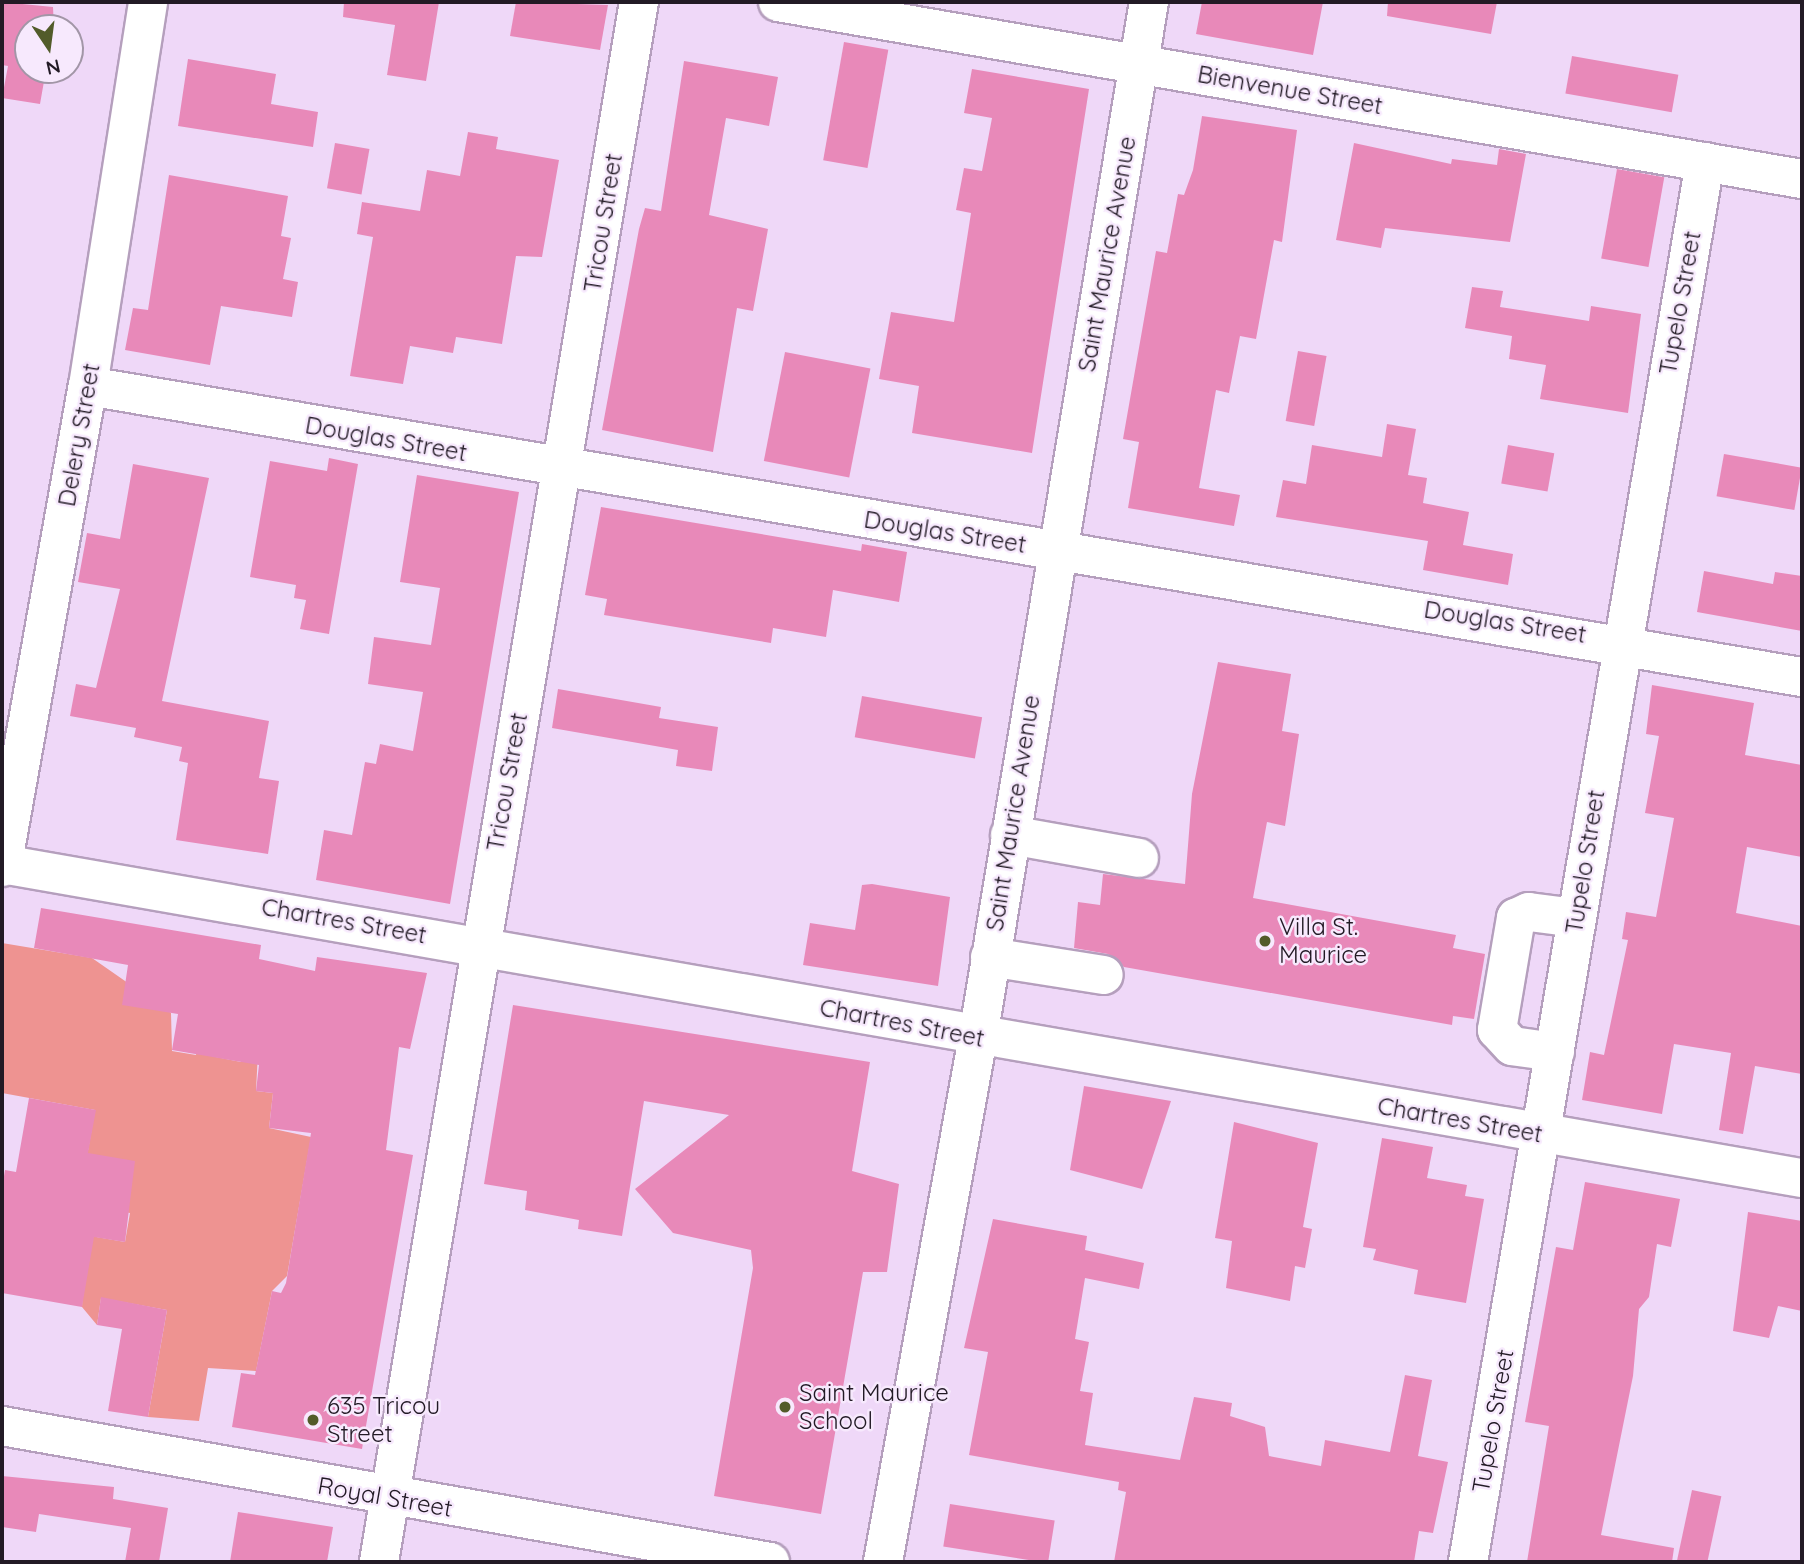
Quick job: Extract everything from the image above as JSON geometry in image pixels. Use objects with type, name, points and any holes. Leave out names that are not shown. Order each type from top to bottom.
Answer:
[{"type":"street","name":"Delery Street","points":[[2,865],[88,386],[148,2]]},
{"type":"street","name":"Tricou Street","points":[[379,1562],[478,944],[563,470],[639,2]]},
{"type":"street","name":"Bienvenue Street","points":[[778,2],[1802,179]]},
{"type":"street","name":"Saint Maurice Avenue","points":[[883,1562],[978,1037],[1054,549],[1141,64],[1149,2]]},
{"type":"street","name":"Tupelo Street","points":[[1468,1562],[1542,1134],[1621,641],[1705,162]]},
{"type":"street","name":"Douglas Street","points":[[88,386],[563,470],[1621,641],[1802,677]]},
{"type":"street","points":[[1010,835],[1139,858]]},
{"type":"street","name":"Chartres Street","points":[[2,865],[478,944],[978,1037],[1802,1178]]},
{"type":"street","points":[[1555,1052],[1512,1046],[1497,1030],[1516,918],[1529,912],[1576,918]]},
{"type":"street","points":[[990,957],[1104,975]]},
{"type":"street","name":"Royal Street","points":[[2,1426],[389,1498],[770,1562]]},
{"type":"shaded area","points":[[2,943],[92,958],[171,1013],[172,1051],[196,1055],[198,1042],[216,1057],[241,1062],[258,1052],[256,1091],[273,1093],[269,1128],[311,1137],[287,1276],[272,1291],[256,1371],[208,1368],[199,1421],[148,1417],[167,1310],[101,1298],[97,1325],[82,1307],[85,1235],[125,1242],[130,1213],[90,1206],[85,1168],[95,1110],[2,1093]]},
{"type":"building","points":[[2,2],[53,7],[53,14],[14,14],[14,84],[44,84],[40,104],[2,98],[8,66],[2,65]]},
{"type":"building","points":[[344,2],[439,2],[426,81],[387,75],[395,25],[343,17]]},
{"type":"building","points":[[516,2],[608,5],[600,50],[510,36]]},
{"type":"building","points":[[1202,2],[1323,2],[1313,55],[1196,34]]},
{"type":"building","points":[[1388,2],[1497,2],[1491,34],[1387,16]]},
{"type":"building","points":[[844,42],[888,50],[867,168],[823,160]]},
{"type":"building","points":[[1572,56],[1678,75],[1672,112],[1565,93]]},
{"type":"building","points":[[188,59],[276,74],[271,104],[318,112],[313,147],[178,126]]},
{"type":"building","points":[[684,61],[778,77],[769,126],[726,118],[709,215],[768,229],[753,311],[737,308],[713,452],[602,430],[639,229],[645,208],[661,211]]},
{"type":"building","points":[[972,69],[1089,89],[1032,453],[912,433],[919,386],[879,379],[891,312],[954,322],[971,213],[956,210],[964,168],[982,171],[992,118],[964,113]]},
{"type":"building","points":[[1202,116],[1297,130],[1282,242],[1274,240],[1256,339],[1240,336],[1229,393],[1216,390],[1199,488],[1240,495],[1234,526],[1128,508],[1139,442],[1123,439],[1156,251],[1167,253],[1178,194],[1184,195],[1193,170]]},
{"type":"building","points":[[468,132],[498,137],[496,149],[559,160],[542,257],[516,256],[502,344],[456,337],[453,353],[410,346],[403,384],[350,376],[373,237],[357,234],[362,202],[420,211],[427,170],[460,176]]},
{"type":"building","points":[[335,143],[369,149],[361,194],[327,188]]},
{"type":"building","points":[[1354,143],[1451,164],[1452,159],[1497,165],[1499,149],[1526,154],[1510,242],[1385,228],[1381,248],[1336,240]]},
{"type":"building","points":[[1617,169],[1664,177],[1648,267],[1601,259]]},
{"type":"building","points":[[169,175],[288,196],[281,236],[291,238],[283,279],[298,282],[292,317],[221,306],[210,365],[125,350],[133,308],[148,310]]},
{"type":"building","points":[[1472,287],[1503,291],[1500,307],[1589,321],[1591,306],[1641,314],[1628,413],[1540,399],[1546,365],[1509,359],[1512,336],[1465,328]]},
{"type":"building","points":[[1298,351],[1327,356],[1314,426],[1286,421]]},
{"type":"building","points":[[785,352],[870,369],[849,478],[764,461]]},
{"type":"building","points":[[1387,424],[1416,429],[1408,475],[1427,478],[1423,503],[1469,512],[1463,545],[1513,554],[1508,585],[1423,570],[1428,541],[1276,517],[1283,480],[1306,484],[1312,445],[1382,457]]},
{"type":"building","points":[[1508,445],[1554,453],[1548,492],[1501,483]]},
{"type":"building","points":[[1724,454],[1802,468],[1794,510],[1717,496]]},
{"type":"building","points":[[329,458],[358,464],[329,634],[300,629],[306,600],[294,598],[296,585],[250,577],[270,461],[327,471]]},
{"type":"building","points":[[133,464],[209,478],[162,701],[269,721],[259,778],[279,781],[268,854],[176,840],[188,763],[179,761],[182,747],[134,737],[136,728],[70,716],[76,684],[96,688],[120,589],[78,582],[87,533],[120,539]]},
{"type":"building","points":[[417,475],[519,492],[450,904],[316,880],[324,830],[352,835],[365,762],[376,764],[380,744],[413,751],[423,692],[368,684],[374,637],[431,645],[440,588],[400,582]]},
{"type":"building","points":[[601,507],[861,551],[862,544],[907,552],[899,602],[833,590],[826,637],[773,628],[771,643],[604,615],[607,599],[585,595]]},
{"type":"building","points":[[1704,571],[1773,584],[1775,572],[1802,576],[1802,631],[1697,612]]},
{"type":"building","name":"Villa St. Maurice","points":[[1218,662],[1291,674],[1282,731],[1299,734],[1285,826],[1267,822],[1253,898],[1456,935],[1453,948],[1485,954],[1474,1019],[1453,1016],[1452,1025],[1124,967],[1108,954],[1074,948],[1078,902],[1100,905],[1103,874],[1185,884],[1192,794]]},
{"type":"building","points":[[1652,685],[1754,703],[1745,755],[1802,765],[1802,857],[1747,847],[1736,913],[1802,926],[1802,1074],[1755,1066],[1743,1134],[1719,1130],[1731,1053],[1674,1044],[1662,1114],[1582,1100],[1590,1052],[1604,1055],[1628,940],[1622,939],[1626,912],[1656,917],[1674,818],[1645,813],[1659,736],[1646,734]]},
{"type":"building","points":[[558,689],[661,707],[659,718],[718,727],[712,771],[676,766],[678,750],[552,728]]},
{"type":"building","points":[[862,696],[982,717],[975,759],[855,737]]},
{"type":"building","points":[[872,884],[950,897],[938,986],[803,965],[810,923],[855,930],[862,885]]},
{"type":"building","points":[[41,908],[261,945],[259,959],[315,971],[317,957],[427,973],[410,1049],[399,1047],[386,1150],[413,1155],[362,1449],[232,1427],[241,1373],[255,1375],[272,1291],[281,1293],[286,1283],[311,1133],[269,1128],[273,1093],[256,1091],[259,1065],[172,1050],[178,1014],[122,1005],[128,965],[34,948]]},
{"type":"building","points":[[513,1005],[870,1062],[852,1171],[899,1184],[887,1272],[863,1272],[821,1514],[714,1496],[753,1268],[751,1250],[673,1233],[635,1189],[729,1115],[644,1101],[622,1236],[578,1229],[579,1220],[525,1210],[527,1191],[484,1184]]},
{"type":"building","points":[[1084,1086],[1171,1101],[1142,1189],[1070,1170]]},
{"type":"building","points":[[29,1098],[96,1110],[88,1153],[135,1161],[125,1242],[94,1237],[82,1307],[2,1293],[2,1188],[5,1170],[16,1172]]},
{"type":"building","points":[[1234,1122],[1318,1143],[1303,1227],[1312,1229],[1305,1268],[1295,1266],[1290,1301],[1226,1288],[1232,1241],[1215,1238]]},
{"type":"building","points":[[1382,1138],[1433,1147],[1427,1178],[1467,1185],[1465,1196],[1484,1199],[1466,1303],[1414,1294],[1418,1270],[1373,1260],[1376,1249],[1363,1247]]},
{"type":"building","points":[[1585,1182],[1680,1199],[1671,1247],[1657,1244],[1649,1297],[1639,1309],[1633,1376],[1601,1535],[1674,1548],[1672,1562],[1527,1562],[1549,1426],[1525,1422],[1556,1247],[1573,1250]]},
{"type":"building","points":[[1748,1212],[1802,1221],[1802,1311],[1778,1306],[1769,1338],[1733,1331]]},
{"type":"building","points":[[993,1219],[1087,1236],[1085,1250],[1144,1263],[1139,1289],[1085,1278],[1075,1339],[1089,1342],[1080,1391],[1093,1393],[1085,1445],[1180,1460],[1194,1397],[1232,1403],[1230,1416],[1265,1427],[1269,1456],[1321,1466],[1325,1440],[1390,1452],[1405,1375],[1432,1380],[1418,1456],[1448,1462],[1433,1533],[1419,1531],[1414,1562],[1114,1562],[1126,1492],[1118,1490],[1119,1482],[969,1455],[988,1352],[964,1348]]},
{"type":"building","points":[[101,1297],[167,1310],[148,1417],[108,1411],[122,1329],[97,1325]]},
{"type":"building","points":[[2,1476],[114,1487],[113,1499],[168,1508],[159,1562],[125,1562],[131,1528],[39,1514],[36,1532],[2,1527]]},
{"type":"building","points":[[1692,1490],[1721,1496],[1707,1562],[1677,1561]]},
{"type":"building","points":[[950,1504],[1055,1521],[1048,1562],[943,1546]]},
{"type":"building","points":[[238,1512],[333,1527],[327,1562],[230,1562]]},
{"type":"place","name":"Villa St. Maurice","points":[[1265,941]]},
{"type":"place","name":"Saint Maurice School","points":[[785,1407]]},
{"type":"place","name":"635 Tricou Street","points":[[313,1420]]}]
